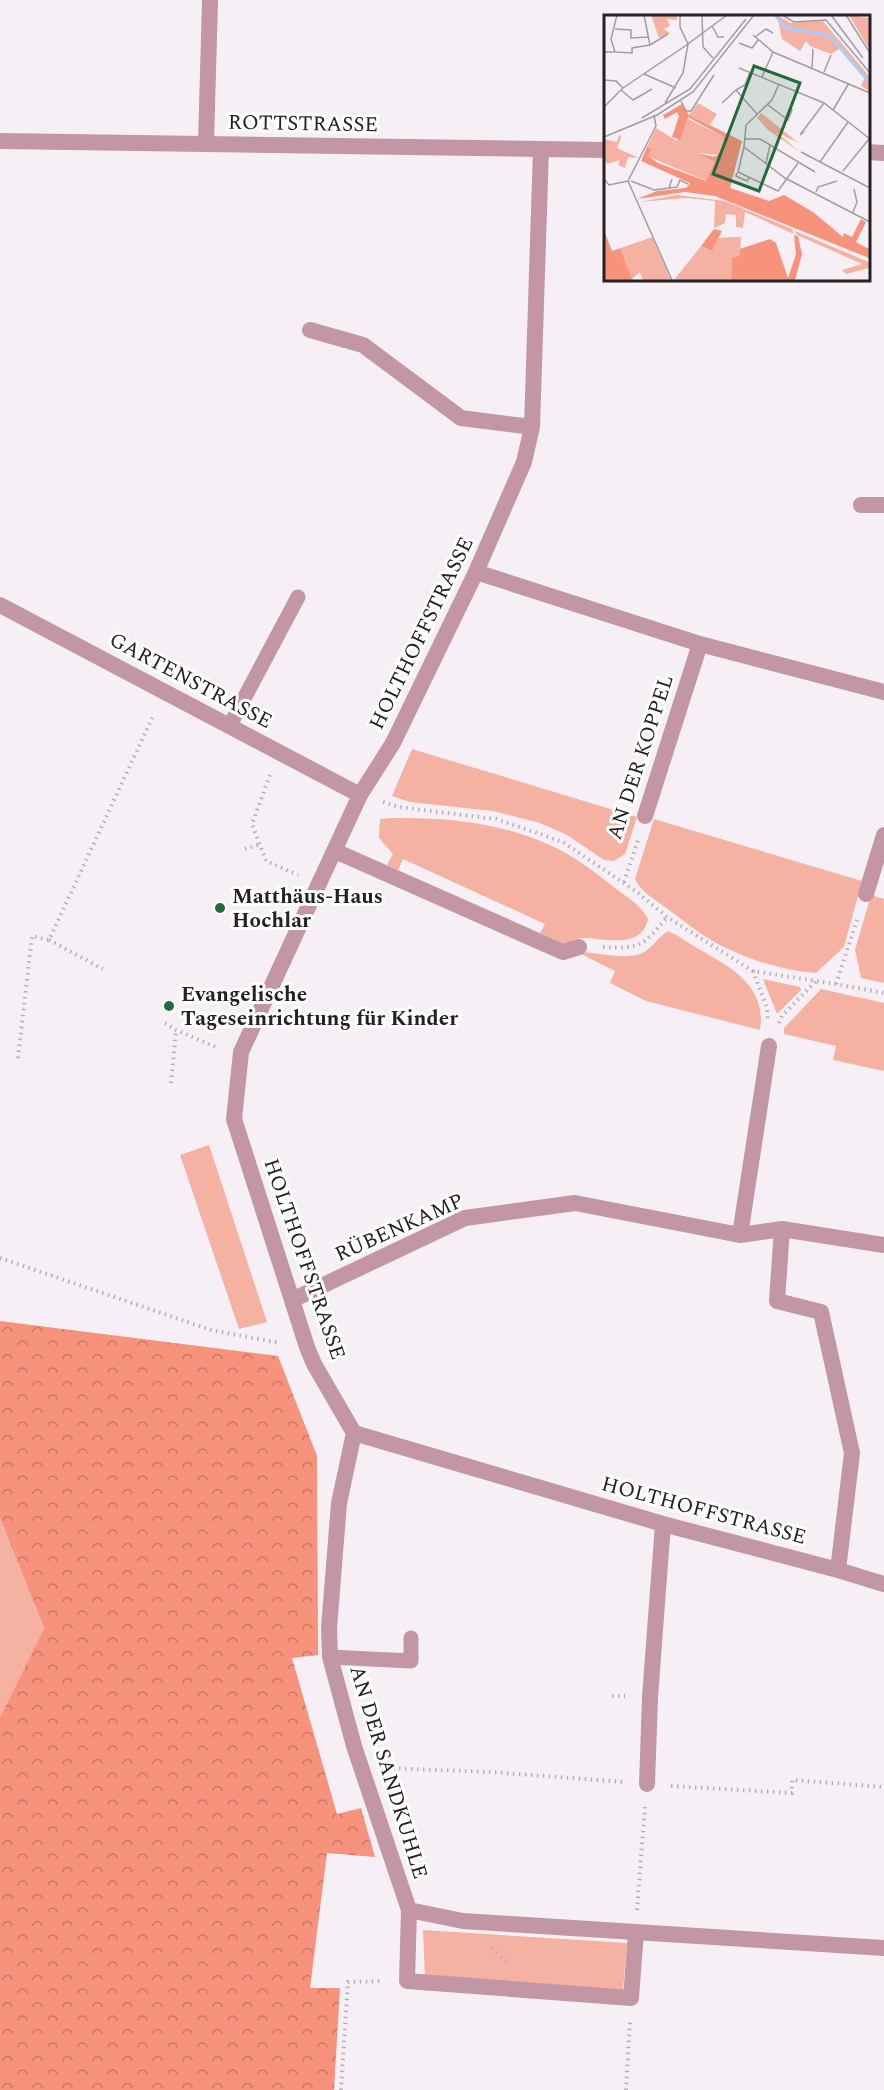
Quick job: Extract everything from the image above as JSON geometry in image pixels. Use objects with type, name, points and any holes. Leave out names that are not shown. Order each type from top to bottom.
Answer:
[{"type":"street","points":[[206,144],[210,0]]},
{"type":"street","name":"ROTTSTRASSE","points":[[0,141],[604,150]]},
{"type":"street","name":"HOLTHOFFSTRASSE","points":[[541,149],[532,427],[524,462],[476,572],[393,743],[360,795],[240,1057],[234,1119],[314,1364],[354,1433],[663,1524],[884,1584]]},
{"type":"street","points":[[869,152],[884,153]]},
{"type":"street","points":[[310,330],[363,345],[461,418],[532,427]]},
{"type":"street","points":[[861,505],[884,505]]},
{"type":"street","points":[[476,572],[699,644],[884,692]]},
{"type":"street","name":"GARTENSTRASSE","points":[[0,605],[360,795]]},
{"type":"street","name":"AN DER KOPPEL","points":[[645,816],[699,644]]},
{"type":"street","points":[[866,894],[884,835]]},
{"type":"street","points":[[335,851],[563,952],[579,947]]},
{"type":"street","points":[[740,1235],[769,1046]]},
{"type":"street","name":"RÜBENKAMP","points":[[292,1300],[465,1218],[575,1203],[740,1235],[782,1229],[884,1245]]},
{"type":"street","points":[[782,1229],[777,1301],[821,1312],[852,1453],[838,1570]]},
{"type":"street","name":"AN DER SANDKUHLE","points":[[354,1433],[339,1503],[329,1628],[330,1657],[354,1746],[409,1910],[407,1981]]},
{"type":"street","points":[[647,1784],[650,1697],[663,1524]]},
{"type":"street","name":"AN DER SANDKUHLE","points":[[409,1910],[463,1920],[884,1948]]},
{"type":"street","points":[[407,1981],[631,1998],[636,1932]]},
{"type":"lane","points":[[230,725],[298,597]]},
{"type":"lane","points":[[330,1657],[411,1661],[411,1638]]},
{"type":"path","points":[[49,940],[165,691]]},
{"type":"path","points":[[282,753],[267,780],[252,824],[258,845],[266,861],[318,884]]},
{"type":"path","points":[[360,795],[399,807],[496,819],[563,842],[624,882],[667,917],[753,971],[884,993]]},
{"type":"path","name":"AN DER KOPPEL","points":[[624,882],[645,816]]},
{"type":"path","points":[[245,849],[258,845]]},
{"type":"path","points":[[836,984],[866,894]]},
{"type":"path","points":[[579,947],[639,946],[650,938],[667,917]]},
{"type":"path","points":[[18,1058],[32,936],[49,940],[103,969]]},
{"type":"path","points":[[753,971],[767,1008],[769,1046]]},
{"type":"path","points":[[769,1046],[782,1016],[816,981]]},
{"type":"path","points":[[165,1023],[176,1030],[240,1057]]},
{"type":"path","points":[[171,1083],[176,1030]]},
{"type":"path","points":[[0,1258],[212,1330],[308,1347]]},
{"type":"path","points":[[636,1932],[647,1784]]},
{"type":"path","points":[[463,1920],[538,1990]]},
{"type":"path","points":[[341,2090],[348,1982],[407,1981]]},
{"type":"path","points":[[626,2090],[631,1998]]},
{"type":"shaded area","points":[[412,749],[637,817],[625,854],[614,861],[604,860],[567,835],[540,823],[493,811],[410,802],[392,796]]},
{"type":"shaded area","points":[[380,819],[475,823],[516,832],[554,847],[586,866],[638,906],[648,919],[644,929],[630,939],[580,938],[567,945],[540,933],[545,924],[403,859],[398,870],[387,865],[393,854],[379,838]]},
{"type":"shaded area","points":[[654,819],[862,881],[844,947],[816,973],[775,966],[748,958],[700,933],[650,896],[635,879]]},
{"type":"shaded area","points":[[871,895],[884,899],[884,983],[861,978],[855,950]]},
{"type":"shaded area","points":[[668,931],[722,962],[744,979],[758,1001],[761,1014],[760,1030],[646,1001],[610,983],[615,971],[581,954],[582,952],[634,956],[650,948]]},
{"type":"shaded area","points":[[763,979],[800,987],[801,990],[777,1014]]},
{"type":"shaded area","points":[[821,989],[884,1003],[884,1071],[833,1060],[836,1046],[784,1034],[784,1028]]},
{"type":"shaded area","points":[[209,1145],[267,1322],[239,1329],[180,1155]]},
{"type":"shaded area","points":[[0,1518],[44,1628],[0,1717]]},
{"type":"shaded area","points":[[423,1930],[627,1943],[623,1990],[425,1978]]},
{"type":"green space","points":[[0,1321],[278,1356],[317,1456],[318,1655],[292,1658],[337,1814],[361,1808],[375,1857],[327,1853],[310,1988],[340,1988],[334,2090],[0,2090],[0,1717],[44,1628],[0,1518]]},
{"type":"place","name":"Matthäus-Haus Hochlar","points":[[220,908]]},
{"type":"place","name":"Evangelische Tageseinrichtung für Kinder","points":[[169,1006]]}]
